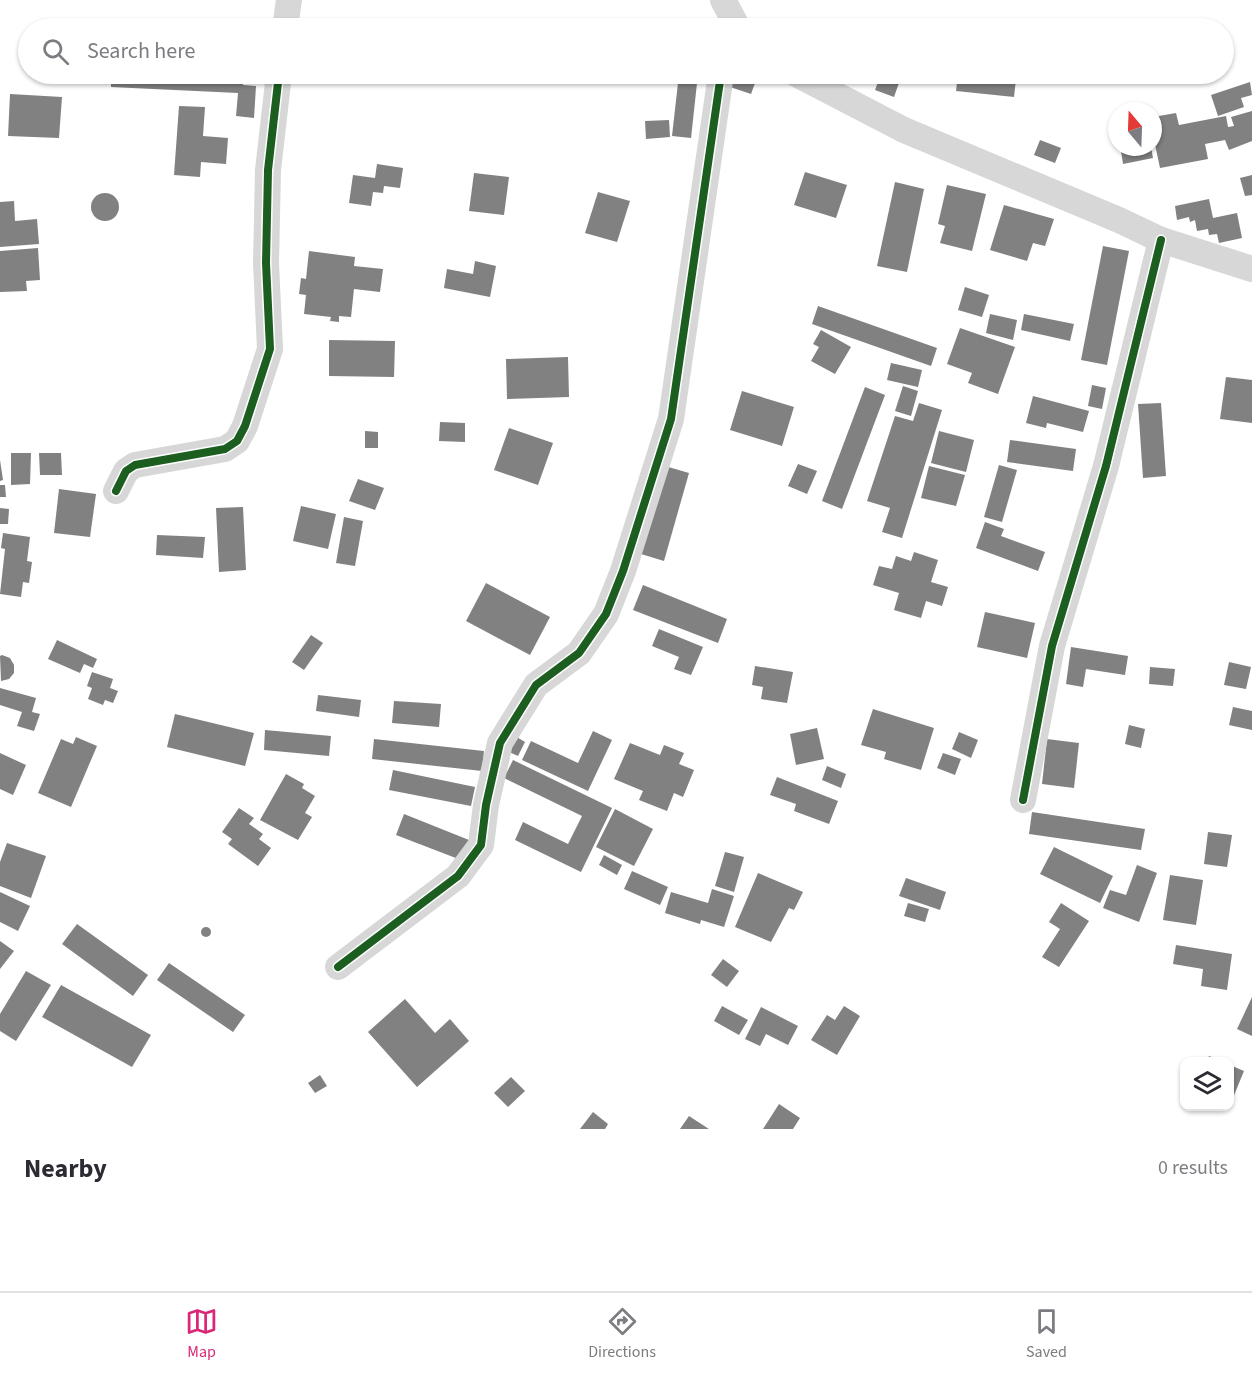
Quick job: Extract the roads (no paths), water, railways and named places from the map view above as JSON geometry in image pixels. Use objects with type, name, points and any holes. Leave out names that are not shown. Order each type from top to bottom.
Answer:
[{"type":"street","points":[[286,18],[289,0]]},
{"type":"street","points":[[116,491],[126,471],[135,465],[225,449],[237,441],[245,426],[270,349],[266,263],[268,170],[278,84]]},
{"type":"street","points":[[339,967],[458,876],[481,845],[486,805],[500,743],[536,685],[579,653],[606,614],[623,571],[671,419],[721,84]]},
{"type":"street","points":[[815,84],[904,130],[1119,220],[1161,240],[1252,269]]},
{"type":"street","points":[[1023,800],[1052,646],[1106,466],[1161,240]]}]
